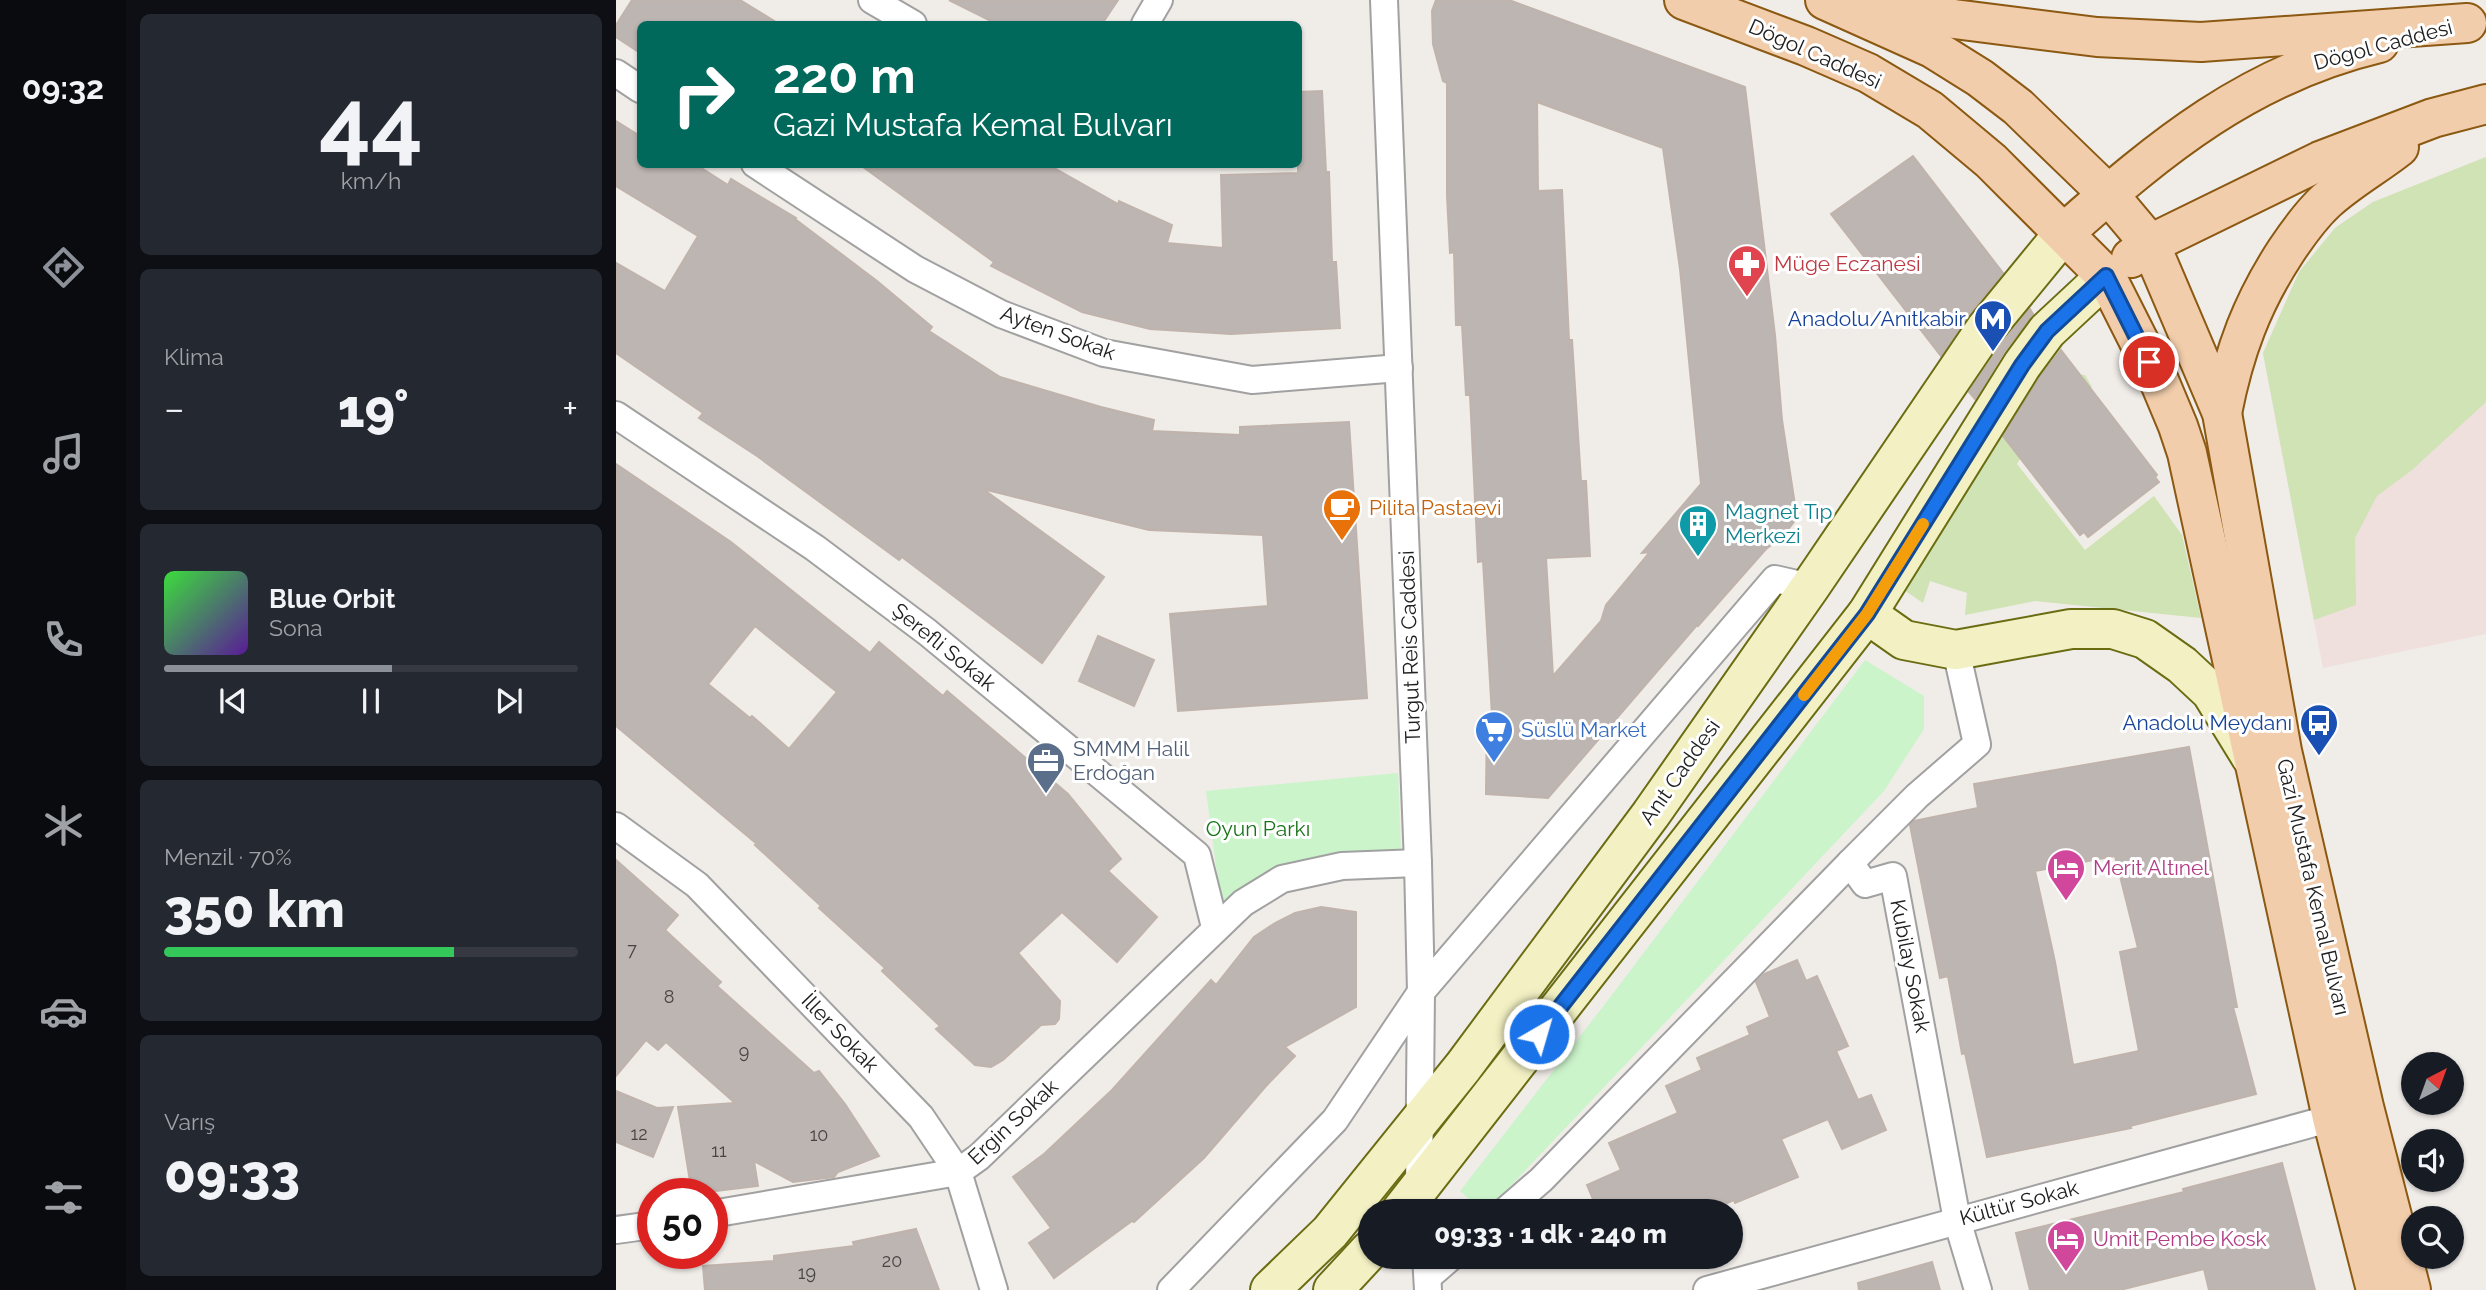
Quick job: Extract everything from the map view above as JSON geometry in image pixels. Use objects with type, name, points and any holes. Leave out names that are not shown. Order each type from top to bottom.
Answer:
[{"type":"main road","name":"Dögol Caddesi","points":[[1684,0],[1806,46],[1868,73],[1930,110],[1992,161],[2106,276]]},
{"type":"main road","points":[[1825,0],[1932,48],[1980,78],[2018,107],[2108,194],[2150,244]]},
{"type":"main road","points":[[1845,0],[1954,19],[2097,37],[2201,42],[2477,20]]},
{"type":"main road","name":"Dögol Caddesi","points":[[2064,233],[2168,146],[2227,105],[2292,70],[2371,45],[2477,20]]},
{"type":"main road","points":[[1417,1199],[1867,614],[2022,365],[2047,331],[2106,276],[2150,244],[2320,162],[2433,118],[2486,104]]},
{"type":"main road","points":[[2222,413],[2232,364],[2250,314],[2269,276],[2299,232],[2334,195],[2433,118]]},
{"type":"main road","name":"Anıt Caddesi","points":[[1270,1290],[1330,1232],[1419,1123],[1651,814],[1986,328],[2064,233]]},
{"type":"main road","name":"Gazi Mustafa Kemal Bulvarı","points":[[2150,244],[2222,413],[2282,751],[2364,1107],[2412,1290]]},
{"type":"main road","name":"Gazi Mustafa Kemal Bulvarı","points":[[2106,276],[2160,383],[2187,453],[2332,1118],[2376,1290]]},
{"type":"main road","points":[[1867,614],[1904,640],[1956,650],[2071,629],[2113,629],[2145,639],[2182,665],[2211,692],[2252,757]]},
{"type":"main road","points":[[1333,1290],[1358,1263]]},
{"type":"street","points":[[872,0],[909,21]]},
{"type":"street","points":[[1146,21],[1159,0]]},
{"type":"street","name":"Turgut Reis Caddesi","points":[[1384,0],[1418,863],[1421,992],[1419,1123],[1413,1199]]},
{"type":"street","points":[[616,73],[637,87]]},
{"type":"street","name":"Ayten Sokak","points":[[761,168],[915,269],[1001,314],[1104,352],[1252,380],[1399,368]]},
{"type":"street","name":"Şerefli Sokak","points":[[616,415],[816,548],[927,632],[1197,855],[1215,927]]},
{"type":"street","points":[[1171,1290],[1335,1120],[1421,992],[1775,579],[1810,587]]},
{"type":"street","points":[[1519,1199],[1541,1180],[1917,796],[1976,744],[1956,650]]},
{"type":"street","name":"İller Sokak","points":[[616,826],[697,885],[921,1117],[958,1172],[994,1290]]},
{"type":"street","name":"Ergin Sokak","points":[[728,1211],[958,1172],[979,1157],[1215,927],[1243,903],[1282,879],[1342,866],[1418,863]]},
{"type":"street","name":"Kubilay Sokak","points":[[1850,863],[1865,884],[1893,876],[1957,1220],[1978,1290]]},
{"type":"street","name":"Kültür Sokak","points":[[1707,1290],[2332,1118]]},
{"type":"street","points":[[618,1229],[637,1226]]},
{"type":"shaded area","points":[[2486,157],[2486,634],[2323,668],[2263,353],[2299,272],[2335,228],[2373,202]]},
{"type":"green space","points":[[2486,157],[2486,402],[2412,470],[2377,496],[2355,538],[2356,605],[2314,620],[2263,353],[2299,272],[2335,228],[2373,202]]},
{"type":"green space","points":[[2052,371],[2085,375],[2092,387],[2024,452],[2017,464],[2085,550],[2154,496],[2182,535],[2201,618],[2035,601],[1965,615],[1967,593],[1930,581],[1923,603],[1904,590],[2028,390]]},
{"type":"green space","points":[[1865,660],[1924,696],[1924,729],[1884,791],[1498,1199],[1469,1199],[1460,1191]]},
{"type":"green space","name":"Oyun Parkı","points":[[1398,773],[1401,849],[1327,854],[1273,869],[1221,904],[1206,791]]},
{"type":"building","points":[[632,0],[740,0],[774,21],[637,21],[637,51],[616,37],[616,25]]},
{"type":"building","points":[[949,0],[1118,0],[1104,21],[991,21]]},
{"type":"building","points":[[1436,0],[1509,0],[1745,87],[1775,335],[1782,420],[1797,518],[1697,625],[1548,798],[1486,794],[1487,716],[1492,716],[1483,561],[1478,562],[1470,395],[1466,395],[1462,325],[1456,325],[1454,252],[1450,253],[1447,83],[1443,81],[1433,44],[1432,11]],"holes":[[[1537,102],[1663,148],[1680,269],[1701,484],[1642,553],[1650,552],[1606,605],[1601,621],[1553,676],[1546,558],[1590,556],[1586,481],[1581,481],[1572,340],[1569,340],[1562,190],[1538,191]]]},
{"type":"building","points":[[1322,91],[1326,172],[1329,172],[1332,262],[1336,262],[1340,328],[1231,334],[1150,329],[1082,312],[991,266],[994,262],[865,168],[1054,168],[1118,204],[1119,201],[1172,225],[1167,243],[1223,248],[1221,175],[1298,173],[1298,168],[1302,168],[1302,92]]},
{"type":"building","points":[[616,121],[637,134],[637,168],[701,168],[728,185],[731,179],[796,218],[932,327],[929,331],[1000,377],[1154,420],[1152,431],[1240,435],[1240,427],[1349,422],[1367,698],[1178,711],[1170,614],[1268,606],[1263,535],[1149,530],[983,489],[1104,577],[1042,663],[902,557],[899,560],[757,456],[699,418],[703,413],[616,353],[616,263],[665,291],[698,236],[616,186]]},
{"type":"building","points":[[1913,156],[2003,273],[1969,314],[1941,356],[1831,214]]},
{"type":"building","points":[[2030,309],[2033,314],[2004,352],[1975,399],[1969,392]]},
{"type":"building","points":[[2061,350],[2157,475],[2155,477],[2159,482],[2088,537],[2084,532],[2080,535],[2003,436],[2040,377]]},
{"type":"building","points":[[616,464],[731,542],[870,653],[879,642],[943,696],[947,691],[1068,794],[1121,859],[1108,871],[1157,917],[1117,962],[1062,912],[1018,953],[1060,1001],[1059,1019],[1055,1024],[1041,1025],[1003,1060],[991,1067],[975,1065],[936,1029],[940,1026],[882,971],[885,968],[819,908],[821,906],[755,845],[757,844],[616,726]],"holes":[[[755,626],[837,692],[789,749],[752,716],[750,718],[708,684]]]},
{"type":"building","points":[[1098,636],[1154,660],[1134,706],[1079,681]]},
{"type":"building","points":[[2189,747],[2237,1007],[2233,1007],[2256,1094],[2130,1126],[2131,1128],[1987,1157],[1965,1053],[1962,1054],[1948,976],[1940,978],[1910,825],[1914,821],[1978,808],[1974,784]],"holes":[[[2115,856],[2138,948],[2120,952],[2139,1051],[2073,1065],[2055,962],[2035,871]]]},
{"type":"building","points":[[616,860],[678,915],[665,930],[721,982],[717,986],[814,1073],[819,1071],[845,1104],[879,1156],[838,1172],[834,1177],[793,1182],[754,1161],[758,1186],[728,1190],[728,1178],[689,1178],[678,1107],[735,1103],[666,1042],[658,1050],[646,1040],[616,1076]]},
{"type":"building","points":[[1321,907],[1356,912],[1356,1007],[1285,1047],[1295,1056],[1204,1158],[1134,1222],[1054,1278],[1029,1243],[1051,1228],[1013,1177],[1044,1154],[1112,1090],[1211,980],[1216,985],[1254,937],[1295,913]]},
{"type":"building","points":[[1797,960],[1806,981],[1817,976],[1848,1046],[1836,1051],[1858,1100],[1871,1095],[1886,1130],[1842,1149],[1828,1119],[1781,1139],[1798,1177],[1743,1200],[1593,1199],[1587,1185],[1621,1170],[1609,1143],[1678,1113],[1666,1086],[1702,1070],[1697,1058],[1750,1035],[1747,1027],[1770,1017],[1756,982],[1764,974]]},
{"type":"building","points":[[616,1091],[657,1108],[673,1107],[653,1157],[616,1142]]},
{"type":"building","points":[[2282,1163],[2315,1290],[2209,1290],[2204,1269],[2120,1290],[2030,1290],[2016,1233],[2184,1192],[2183,1189]]},
{"type":"building","points":[[916,1229],[939,1290],[705,1290],[703,1269],[728,1269],[728,1264],[774,1261],[774,1256],[854,1246],[853,1242]]},
{"type":"building","points":[[1932,1262],[1940,1290],[1859,1290],[1858,1283]]},
{"type":"slow traffic","points":[[1804,695],[1867,614],[1923,524]]},
{"type":"place","name":"Müge Eczanesi","points":[[1747,298]]},
{"type":"place","name":"Anadolu/Anıtkabir","points":[[1993,353]]},
{"type":"place","name":"Pilita Pastaevi","points":[[1342,542]]},
{"type":"place","name":"Magnet Tıp Merkezi","points":[[1698,558]]},
{"type":"place","name":"Anadolu Meydanı","points":[[2319,757]]},
{"type":"place","name":"Süslü Market","points":[[1494,764]]},
{"type":"place","name":"SMMM Halil Erdoğan","points":[[1046,795]]},
{"type":"place","name":"Merit Altınel","points":[[2066,902]]},
{"type":"place","name":"Umit Pembe Kosk","points":[[2066,1273]]},
{"type":"route","points":[[1539,1034],[1867,614],[2022,365],[2047,331],[2106,276],[2149,362]]}]
